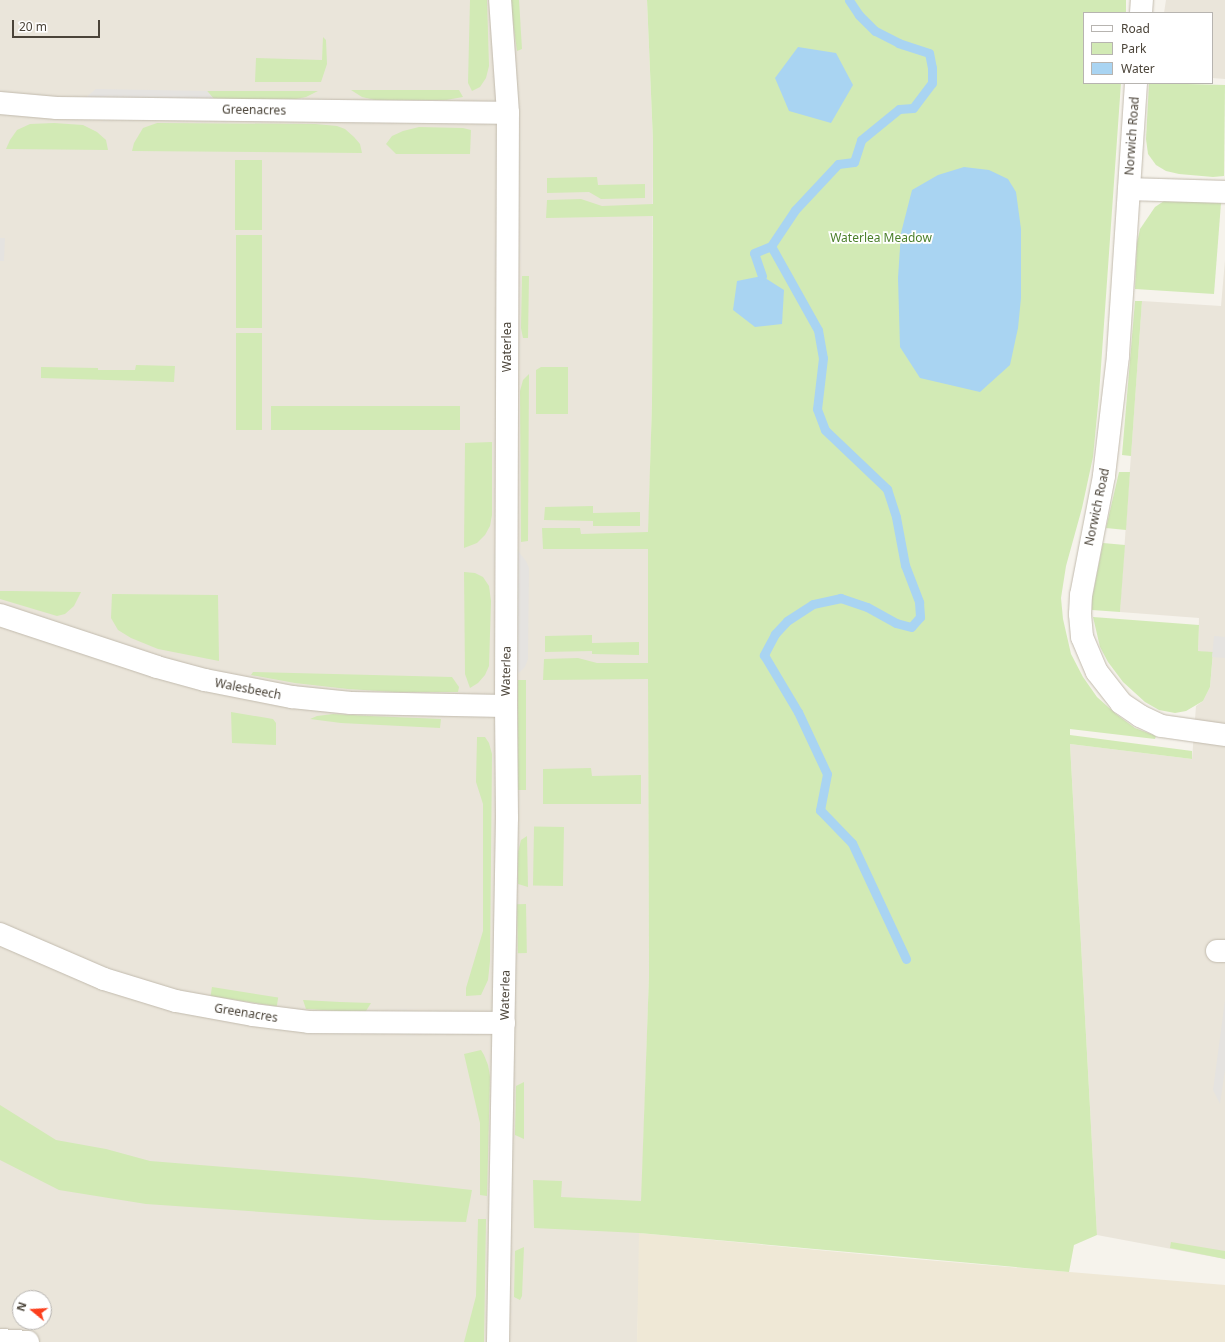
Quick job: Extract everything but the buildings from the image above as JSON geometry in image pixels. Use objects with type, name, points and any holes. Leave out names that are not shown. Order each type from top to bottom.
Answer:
[{"type":"street","name":"Waterlea","points":[[498,1342],[507,818],[508,113],[500,0]]},
{"type":"street","points":[[1141,12],[1142,0]]},
{"type":"street","name":"Norwich Road","points":[[1136,84],[1124,293],[1113,410],[1104,476],[1081,595],[1080,614],[1082,637],[1097,672],[1121,703],[1140,716],[1161,726],[1225,735]]},
{"type":"street","name":"Greenacres","points":[[0,103],[57,108],[508,113]]},
{"type":"street","name":"Norwich Road","points":[[1129,189],[1225,192]]},
{"type":"street","name":"Walesbeech","points":[[0,616],[164,669],[205,680],[292,698],[351,703],[506,706]]},
{"type":"street","name":"Greenacres","points":[[0,934],[104,979],[176,1001],[252,1015],[309,1022],[504,1024]]},
{"type":"street","points":[[0,1340],[28,1342]]},
{"type":"shaded area","points":[[0,0],[647,0],[653,141],[652,403],[648,549],[649,975],[637,1342],[0,1342]]},
{"type":"shaded area","points":[[1166,0],[1225,0],[1225,79],[1213,78],[1213,12],[1164,12]]},
{"type":"shaded area","points":[[96,89],[207,91],[214,99],[85,98]]},
{"type":"shaded area","points":[[0,238],[5,238],[4,261],[0,261]]},
{"type":"shaded area","points":[[1225,260],[1225,1259],[1097,1235],[1070,744],[1192,759],[1196,706],[1203,701],[1210,687],[1213,653],[1198,651],[1199,618],[1120,612],[1121,594],[1142,301],[1221,306]]},
{"type":"shaded area","points":[[518,551],[526,561],[529,568],[528,659],[525,667],[517,675]]},
{"type":"shaded area","points":[[1214,636],[1225,637],[1225,658],[1212,657]]},
{"type":"shaded area","points":[[1225,1000],[1225,1070],[1220,1104],[1213,1090]]},
{"type":"shaded area","points":[[639,1233],[903,1258],[1225,1285],[1225,1342],[637,1342]]},
{"type":"green space","points":[[470,0],[487,0],[489,66],[486,78],[480,87],[472,91],[468,83]]},
{"type":"green space","points":[[510,0],[519,0],[522,49],[517,51]]},
{"type":"green space","name":"Waterlea Meadow","points":[[647,0],[1126,0],[1126,12],[1083,12],[1083,84],[1121,84],[1099,395],[1093,457],[1082,508],[1066,566],[1061,598],[1063,619],[1071,654],[1083,677],[1097,697],[1116,714],[1135,728],[1156,736],[1155,739],[1070,729],[1070,735],[1192,751],[1192,759],[1070,744],[1097,1235],[1074,1245],[1069,1272],[639,1233],[534,1228],[533,1180],[562,1181],[561,1197],[641,1201],[649,975],[648,679],[543,680],[544,659],[578,658],[597,663],[648,663],[648,549],[543,549],[542,528],[580,528],[581,534],[648,532],[652,403],[653,216],[546,218],[547,200],[581,199],[602,206],[653,204],[653,141]]},
{"type":"green space","points":[[323,37],[326,40],[327,64],[321,82],[255,82],[256,58],[322,60]]},
{"type":"green space","points":[[1149,84],[1225,85],[1224,176],[1213,177],[1179,174],[1166,171],[1156,165],[1148,154],[1146,139]]},
{"type":"green space","points":[[351,90],[459,90],[463,97],[446,100],[375,100],[362,97]]},
{"type":"green space","points":[[207,91],[318,91],[306,97],[296,99],[214,99]]},
{"type":"green space","points":[[54,123],[83,125],[97,132],[106,140],[108,150],[6,149],[17,130],[30,124]]},
{"type":"green space","points":[[157,123],[315,124],[337,126],[345,129],[354,137],[360,144],[362,153],[132,151],[134,143],[143,128]]},
{"type":"green space","points":[[419,127],[463,128],[471,130],[470,154],[396,154],[386,144],[392,136],[403,131]]},
{"type":"green space","points":[[235,160],[262,160],[262,230],[235,230]]},
{"type":"green space","points":[[597,177],[598,185],[645,184],[645,198],[601,199],[589,192],[547,193],[547,178]]},
{"type":"green space","points":[[1175,200],[1221,203],[1214,294],[1135,289],[1137,243],[1140,229],[1155,207],[1164,201]]},
{"type":"green space","points":[[236,235],[262,235],[262,328],[236,328]]},
{"type":"green space","points":[[522,276],[529,276],[528,338],[523,338],[521,328]]},
{"type":"green space","points":[[1135,301],[1142,301],[1131,456],[1122,455]]},
{"type":"green space","points":[[236,333],[262,333],[262,430],[236,430]]},
{"type":"green space","points":[[136,365],[175,366],[174,382],[41,378],[41,367],[135,370]]},
{"type":"green space","points":[[541,367],[568,367],[568,414],[536,414],[536,370]]},
{"type":"green space","points":[[529,374],[528,541],[521,542],[520,391],[523,380]]},
{"type":"green space","points":[[271,406],[460,406],[460,430],[271,430]]},
{"type":"green space","points":[[492,442],[492,515],[490,526],[485,535],[477,543],[464,548],[465,443]]},
{"type":"green space","points":[[1119,472],[1130,472],[1126,530],[1106,528]]},
{"type":"green space","points":[[593,506],[593,513],[640,512],[640,526],[593,526],[593,521],[544,520],[545,507]]},
{"type":"green space","points":[[1103,543],[1125,545],[1120,612],[1092,610],[1092,599]]},
{"type":"green space","points":[[464,572],[475,573],[483,577],[489,586],[491,601],[489,666],[485,675],[478,683],[470,688],[465,674]]},
{"type":"green space","points":[[0,591],[81,592],[74,606],[65,614],[57,616],[0,599]]},
{"type":"green space","points":[[112,594],[218,595],[219,661],[158,649],[131,638],[118,630],[111,618]]},
{"type":"green space","points":[[1093,617],[1199,625],[1198,651],[1213,652],[1210,687],[1203,701],[1186,711],[1175,713],[1159,710],[1145,702],[1123,682],[1108,662],[1100,647]]},
{"type":"green space","points":[[592,635],[592,643],[639,642],[639,655],[592,654],[592,651],[545,652],[545,636]]},
{"type":"green space","points":[[253,672],[452,677],[459,687],[458,692],[395,692],[348,689],[295,683],[251,675]]},
{"type":"green space","points":[[518,680],[526,680],[526,790],[518,790]]},
{"type":"green space","points":[[231,712],[273,719],[276,723],[276,745],[232,743]]},
{"type":"green space","points":[[333,714],[441,719],[440,728],[341,723],[310,719],[317,716]]},
{"type":"green space","points":[[477,737],[485,737],[489,743],[492,754],[490,961],[488,980],[481,995],[466,996],[466,988],[483,931],[483,804],[476,782]]},
{"type":"green space","points":[[591,768],[592,776],[641,775],[641,804],[543,804],[543,769]]},
{"type":"green space","points":[[534,826],[564,827],[563,886],[533,885]]},
{"type":"green space","points":[[527,836],[528,887],[518,884],[518,852],[521,840]]},
{"type":"green space","points":[[517,904],[526,904],[527,953],[518,953]]},
{"type":"green space","points":[[212,987],[278,997],[277,1006],[211,996]]},
{"type":"green space","points":[[303,1000],[371,1003],[366,1011],[339,1011],[306,1009]]},
{"type":"green space","points":[[481,1050],[488,1065],[490,1076],[487,1196],[480,1195],[480,1123],[464,1054]]},
{"type":"green space","points":[[524,1082],[524,1139],[515,1135],[516,1086]]},
{"type":"green space","points":[[0,1105],[56,1140],[106,1149],[150,1161],[364,1178],[472,1190],[466,1222],[377,1220],[146,1204],[59,1190],[0,1160]]},
{"type":"green space","points":[[478,1219],[486,1219],[484,1342],[464,1342],[476,1296]]},
{"type":"green space","points":[[1171,1242],[1225,1251],[1225,1259],[1170,1248]]},
{"type":"green space","points":[[524,1247],[522,1296],[520,1300],[514,1297],[515,1251]]},
{"type":"water","points":[[798,47],[836,53],[853,85],[831,123],[789,111],[775,78]]},
{"type":"water","points":[[964,167],[989,170],[1008,179],[1016,192],[1021,229],[1021,298],[1018,328],[1010,365],[980,392],[920,378],[900,347],[898,278],[901,233],[912,190],[938,175]]},
{"type":"water","points":[[762,276],[784,290],[782,324],[755,327],[733,310],[737,281]]},
{"type":"waterway","points":[[762,276],[754,253],[771,246],[795,210],[838,164],[854,162],[861,140],[899,109],[913,108],[932,83],[932,68],[929,53],[899,43],[875,31],[859,15],[849,0]]},
{"type":"waterway","points":[[771,246],[818,330],[823,358],[817,409],[825,430],[887,489],[896,517],[905,565],[919,602],[920,617],[911,627],[896,623],[867,607],[841,598],[813,604],[787,621],[775,634],[764,655],[798,712],[827,774],[820,810],[852,843],[906,959]]}]
